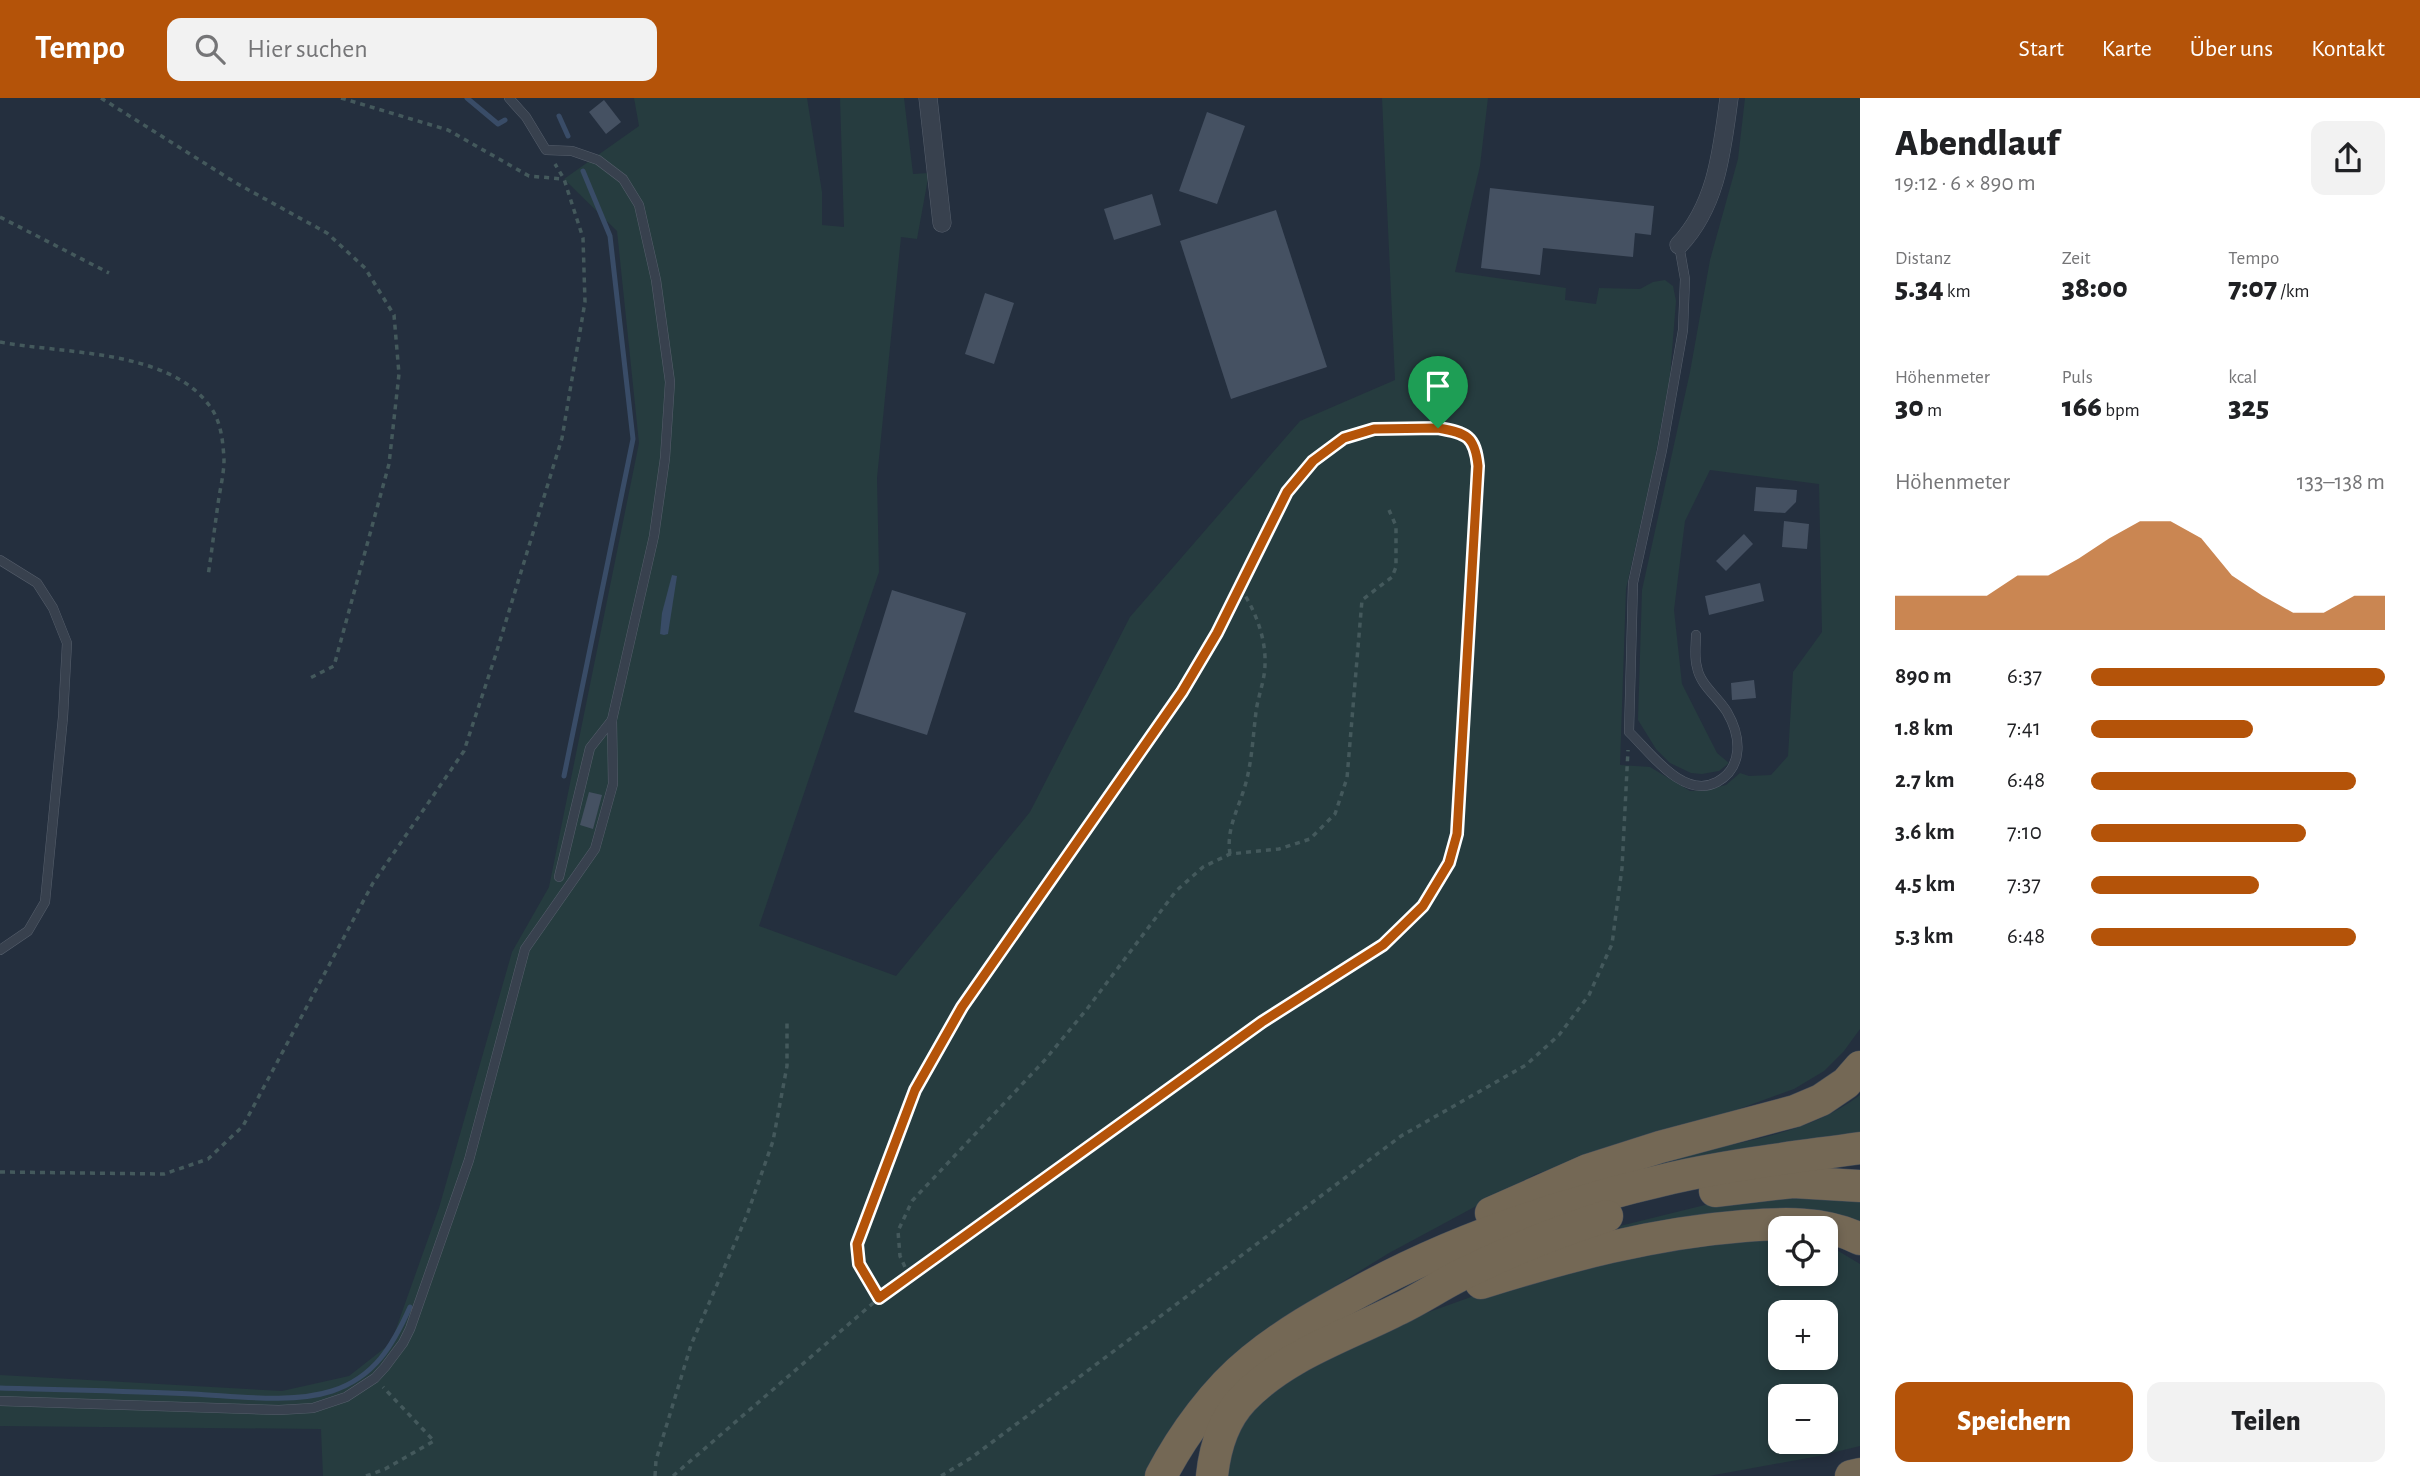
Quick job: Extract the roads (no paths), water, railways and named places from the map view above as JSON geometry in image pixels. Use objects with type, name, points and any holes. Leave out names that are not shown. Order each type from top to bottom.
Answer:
[{"type":"highway","points":[[1393,1274],[1453,1233],[1542,1189],[1588,1170],[1660,1147],[1795,1111],[1821,1100],[1846,1083],[1860,1067]]},
{"type":"highway","points":[[1161,1476],[1210,1404],[1251,1361],[1313,1318],[1393,1274],[1487,1233],[1579,1202],[1709,1171],[1860,1148]]},
{"type":"highway","points":[[1212,1476],[1218,1441],[1233,1412],[1254,1389],[1288,1364],[1535,1241],[1642,1206],[1746,1186],[1802,1182],[1860,1186]]},
{"type":"highway","points":[[1400,1309],[1594,1251],[1663,1236],[1716,1228],[1798,1224],[1849,1233],[1860,1239]]},
{"type":"highway","points":[[1851,1476],[1860,1474]]},
{"type":"street","points":[[928,98],[942,223]]},
{"type":"street","points":[[1679,245],[1698,223],[1710,198],[1723,142],[1729,98]]},
{"type":"lane","points":[[0,1401],[296,1410],[313,1408],[338,1400],[374,1378],[395,1356],[410,1329],[469,1160],[525,949],[595,849],[613,784],[611,720],[654,536],[665,457],[670,382],[656,280],[639,205],[623,179],[598,160],[572,151],[547,150],[526,117],[509,98]]},
{"type":"lane","points":[[1679,245],[1685,279],[1683,330],[1662,450],[1633,583],[1629,732],[1668,772],[1691,785],[1707,786],[1719,781],[1731,771],[1738,760],[1739,747],[1728,713],[1705,684],[1697,668],[1696,635]]},
{"type":"lane","points":[[0,560],[37,583],[53,608],[67,643],[46,902],[28,931],[0,950]]},
{"type":"lane","points":[[559,877],[590,748],[611,720]]},
{"type":"water","points":[[672,575],[677,576],[668,634],[664,635],[660,634],[662,613]]},
{"type":"waterway","points":[[467,98],[498,124],[505,120]]},
{"type":"waterway","points":[[559,116],[568,136]]},
{"type":"waterway","points":[[564,776],[633,439],[610,236],[583,171]]},
{"type":"waterway","points":[[0,1388],[264,1398],[316,1395],[347,1385],[371,1368],[389,1347],[410,1307]]}]
